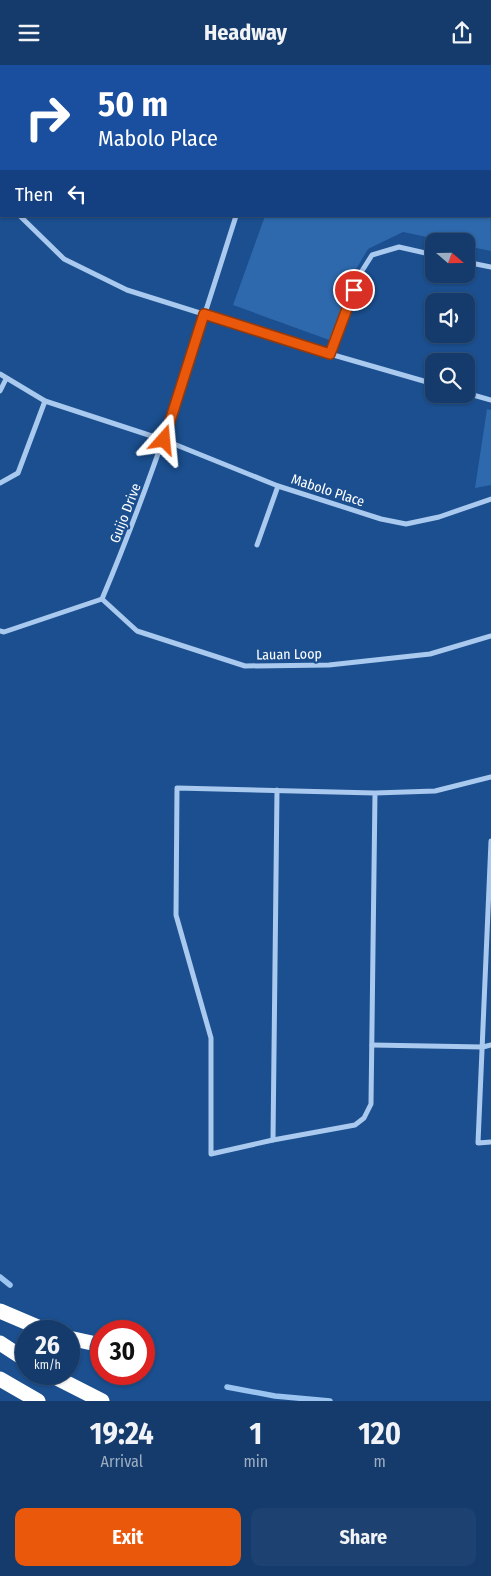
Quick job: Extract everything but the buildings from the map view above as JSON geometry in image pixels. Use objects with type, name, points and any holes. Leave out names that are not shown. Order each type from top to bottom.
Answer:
[{"type":"highway","points":[[0,1311],[21,1320]]},
{"type":"highway","points":[[0,1343],[15,1353]]},
{"type":"highway","points":[[0,1379],[38,1401]]},
{"type":"highway","points":[[71,1385],[102,1401]]},
{"type":"street","points":[[21,217],[64,259],[127,290],[330,354],[425,381]]},
{"type":"street","name":"Guijo Drive","points":[[102,599],[129,535],[164,440],[236,217]]},
{"type":"street","points":[[330,354],[360,274],[372,255],[399,247],[425,253]]},
{"type":"street","points":[[475,264],[491,267]]},
{"type":"street","name":"Mabolo Place","points":[[0,374],[45,401],[164,440],[278,486],[381,519],[406,524],[439,517],[491,499]]},
{"type":"street","points":[[0,391],[6,379]]},
{"type":"street","points":[[475,396],[491,400]]},
{"type":"street","points":[[0,483],[18,473],[45,401]]},
{"type":"street","points":[[257,545],[278,486]]},
{"type":"street","points":[[0,631],[4,632],[102,599]]},
{"type":"street","name":"Lauan Loop","points":[[102,599],[137,631],[246,666],[329,665],[430,654],[491,636]]},
{"type":"street","points":[[376,793],[371,1104],[364,1118],[355,1125],[211,1153],[211,1038],[176,915],[177,788],[376,793],[435,791],[491,777]]},
{"type":"street","points":[[273,1140],[277,790]]},
{"type":"street","points":[[491,841],[478,1143],[491,1142]]},
{"type":"street","points":[[372,1045],[483,1047],[491,1045]]},
{"type":"shaded area","points":[[265,217],[491,217],[491,251],[475,248],[475,233],[425,233],[425,237],[403,232],[368,249],[355,271],[332,341],[233,305]]},
{"type":"shaded area","points":[[487,409],[491,410],[491,485],[475,488]]},
{"type":"waterway","points":[[0,1277],[10,1285]]},
{"type":"waterway","points":[[227,1387],[275,1396],[330,1401]]},
{"type":"route","points":[[164,440],[204,314],[330,354],[354,290]]}]
